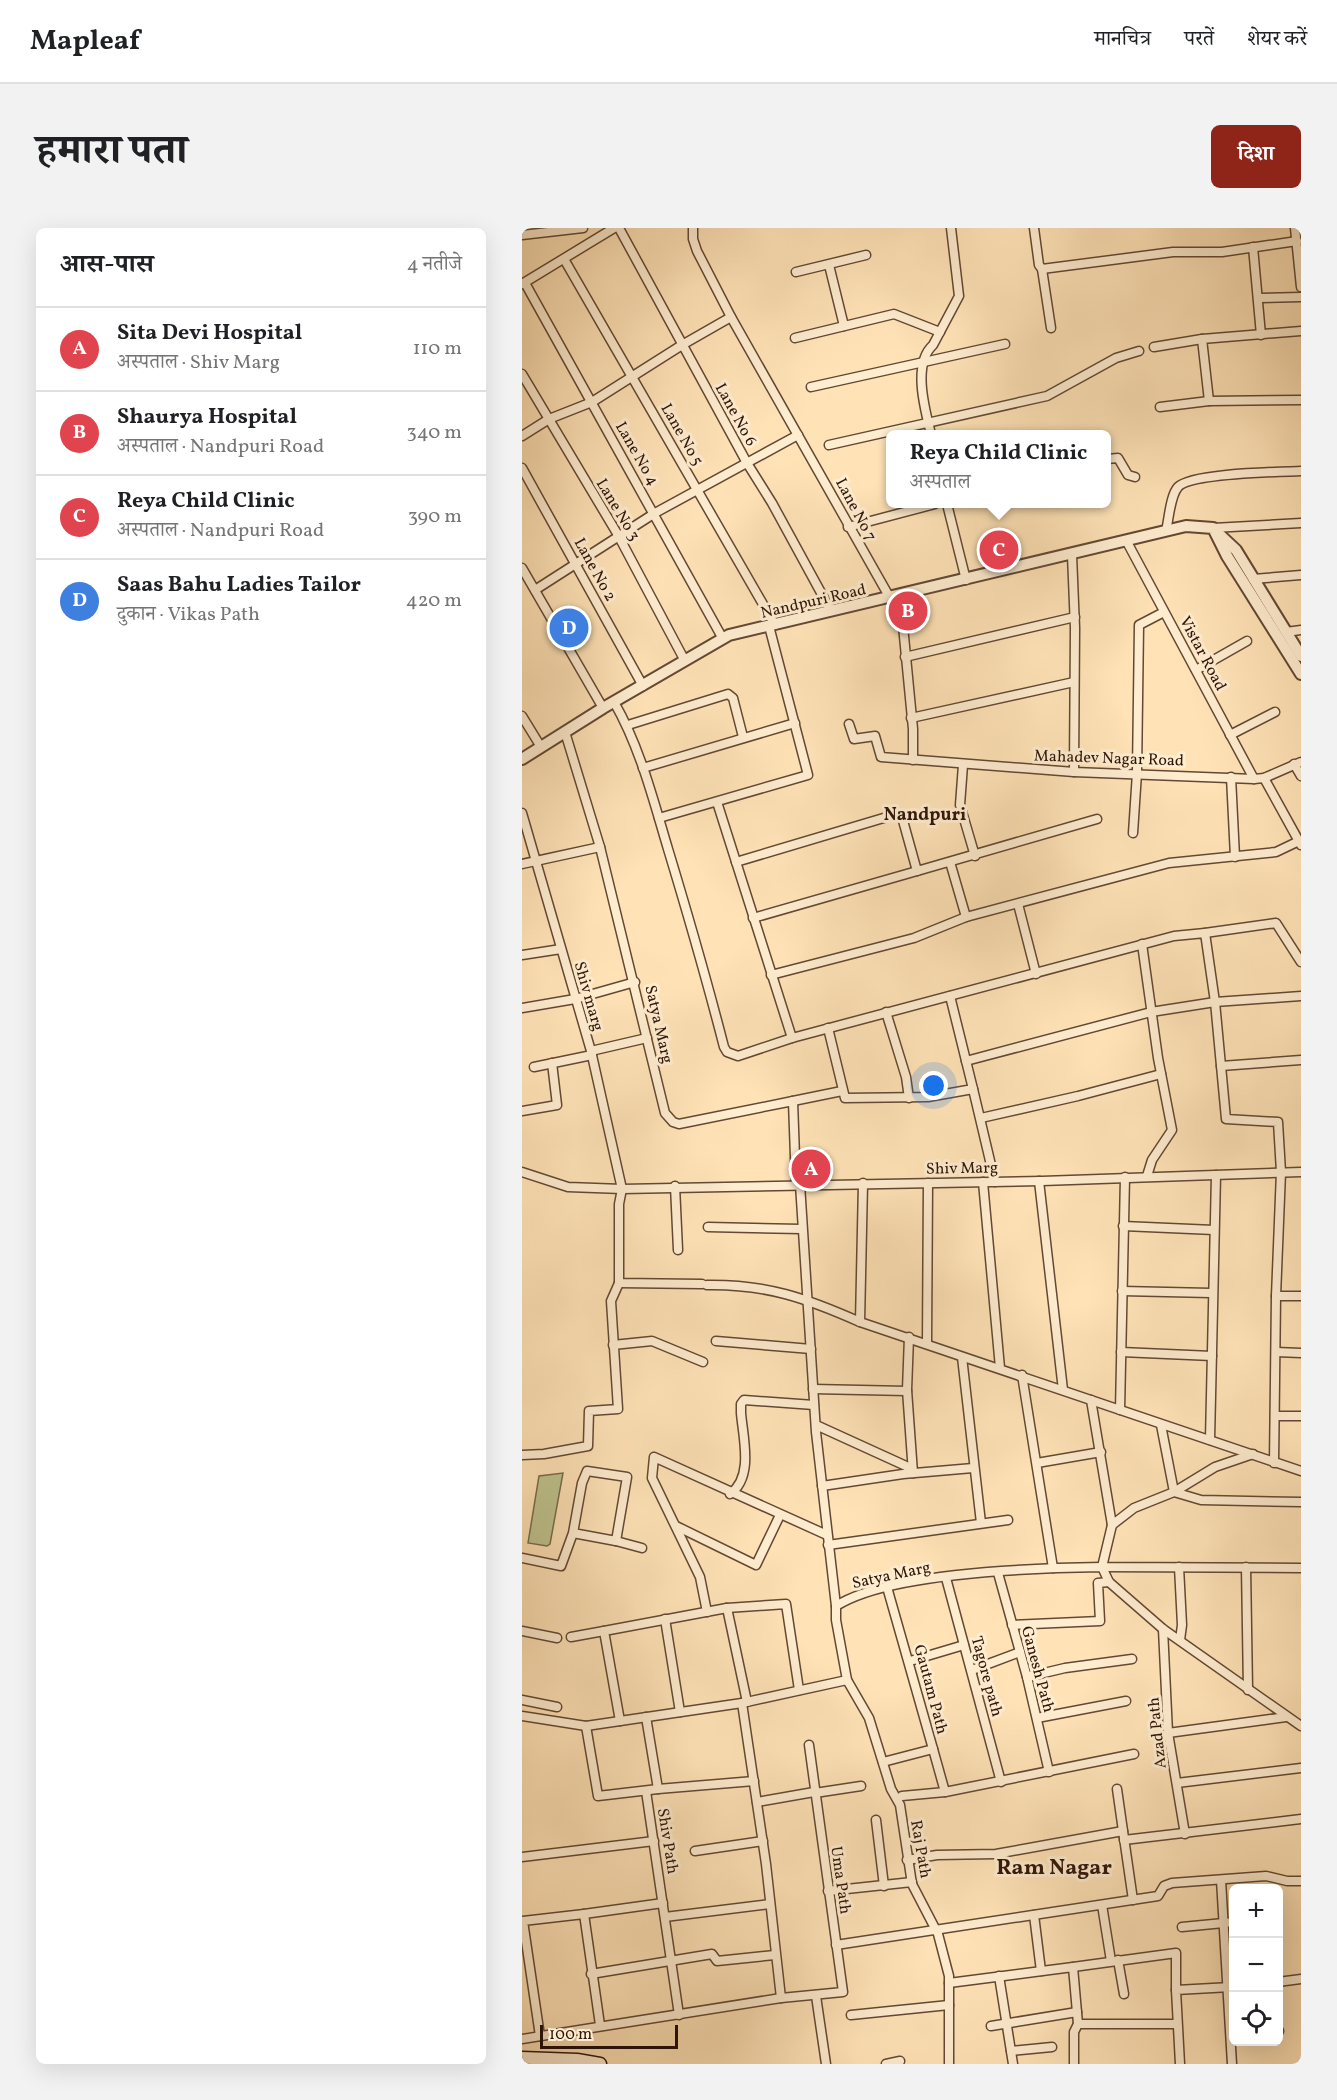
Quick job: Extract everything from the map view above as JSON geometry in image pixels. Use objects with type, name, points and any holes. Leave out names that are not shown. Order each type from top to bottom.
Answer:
[{"type":"main road","points":[[522,2058],[577,2060],[600,2064]]},
{"type":"street","points":[[522,235],[583,228]]},
{"type":"street","points":[[523,283],[614,228]]},
{"type":"street","name":"Lane No 6","points":[[619,228],[831,612]]},
{"type":"street","points":[[522,436],[549,419],[592,402],[731,317],[696,251],[693,228]]},
{"type":"street","points":[[930,430],[922,380],[924,362],[927,351],[959,296],[951,228]]},
{"type":"street","points":[[1034,228],[1051,328]]},
{"type":"street","points":[[1295,228],[1301,287]]},
{"type":"street","points":[[1042,269],[1173,252],[1222,252],[1297,241]]},
{"type":"street","points":[[1253,247],[1261,335]]},
{"type":"street","points":[[796,272],[866,255]]},
{"type":"street","name":"Lane No 5","points":[[564,259],[633,375],[772,625],[808,775],[717,802]]},
{"type":"street","points":[[829,265],[844,326]]},
{"type":"street","name":"Lane No 4","points":[[523,283],[655,513],[723,639]]},
{"type":"street","points":[[1259,298],[1301,297]]},
{"type":"street","points":[[795,338],[894,314],[940,332]]},
{"type":"street","name":"Lane No 7","points":[[731,317],[798,435],[809,450],[848,527],[895,596]]},
{"type":"street","points":[[1154,347],[1202,339],[1301,331]]},
{"type":"street","points":[[1202,339],[1209,401]]},
{"type":"street","points":[[811,387],[1005,344]]},
{"type":"street","points":[[894,430],[1047,396],[1116,358],[1139,351]]},
{"type":"street","name":"Lane No 3","points":[[522,374],[618,535],[685,661]]},
{"type":"street","points":[[1160,407],[1209,401],[1301,400]]},
{"type":"street","points":[[829,445],[886,432]]},
{"type":"street","points":[[535,590],[655,513],[798,435]]},
{"type":"street","points":[[1111,459],[1118,458],[1128,475],[1135,477]]},
{"type":"street","name":"Lane No 2","points":[[522,468],[644,686]]},
{"type":"street","points":[[1166,531],[1176,491],[1180,485],[1203,477],[1301,471]]},
{"type":"street","points":[[848,527],[920,508]]},
{"type":"street","points":[[948,508],[966,580]]},
{"type":"street","points":[[1213,528],[1301,523]]},
{"type":"street","name":"Nandpuri Road","points":[[522,759],[603,708],[723,639],[772,625],[1127,542],[1186,526],[1213,528]]},
{"type":"street","points":[[1213,528],[1227,556],[1301,674]]},
{"type":"street","points":[[1213,528],[1236,550],[1301,656]]},
{"type":"street","name":"Vistar Road","points":[[1127,542],[1254,779]]},
{"type":"street","points":[[1072,555],[1075,617],[1074,772]]},
{"type":"street","points":[[522,568],[603,708]]},
{"type":"street","points":[[1253,579],[1301,575]]},
{"type":"street","points":[[895,596],[905,657],[913,760]]},
{"type":"street","points":[[1133,833],[1137,773],[1139,625],[1164,612]]},
{"type":"street","points":[[905,657],[1075,617]]},
{"type":"street","points":[[1286,632],[1301,630]]},
{"type":"street","points":[[1196,670],[1247,641]]},
{"type":"street","points":[[911,718],[1074,682]]},
{"type":"street","points":[[628,725],[728,694],[733,698],[743,737]]},
{"type":"street","points":[[615,702],[628,725],[659,818],[698,946],[727,1053],[738,1056],[792,1038],[886,1012],[1174,936],[1276,923],[1301,962]]},
{"type":"street","points":[[1230,735],[1275,711]]},
{"type":"street","points":[[522,716],[540,747]]},
{"type":"street","points":[[643,768],[795,723]]},
{"type":"street","name":"Mahadev Nagar Road","points":[[849,724],[854,740],[875,736],[881,757],[963,765],[1254,779],[1264,778],[1298,763]]},
{"type":"street","name":"Satya Marg","points":[[565,732],[600,847],[635,982],[665,1113],[673,1122],[679,1124],[793,1101]]},
{"type":"street","points":[[1298,763],[1301,776]]},
{"type":"street","points":[[963,765],[960,805],[975,856]]},
{"type":"street","points":[[1231,777],[1236,857]]},
{"type":"street","points":[[771,975],[914,938],[966,917],[1169,864],[1276,852],[1300,843],[1264,778]]},
{"type":"street","points":[[659,818],[717,802],[792,1038]]},
{"type":"street","points":[[736,862],[897,814],[902,817],[917,871]]},
{"type":"street","name":"Shiv marg","points":[[522,1455],[544,1454],[588,1446],[589,1411],[618,1409],[611,1300],[619,1283],[619,1204],[622,1189],[592,1053],[523,817]]},
{"type":"street","points":[[753,918],[975,856],[1097,819]]},
{"type":"street","points":[[522,864],[600,847]]},
{"type":"street","points":[[950,862],[966,917]]},
{"type":"street","points":[[1017,904],[1036,974]]},
{"type":"street","points":[[1205,933],[1215,1002],[1226,1119],[1278,1122],[1281,1172],[1276,1296],[1274,1463]]},
{"type":"street","points":[[1142,944],[1151,1012],[1172,1130],[1152,1160],[1147,1176]]},
{"type":"street","points":[[522,955],[561,949]]},
{"type":"street","points":[[522,1008],[575,999],[635,982]]},
{"type":"street","points":[[950,996],[995,1182]]},
{"type":"street","points":[[966,1061],[1151,1012],[1215,1002],[1301,996]]},
{"type":"street","points":[[886,1012],[906,1077],[909,1098]]},
{"type":"street","points":[[828,1028],[843,1096],[848,1098],[909,1098],[948,1095],[973,1089]]},
{"type":"street","points":[[534,1067],[647,1038]]},
{"type":"street","points":[[1221,1066],[1301,1059]]},
{"type":"street","points":[[522,1111],[557,1105],[552,1063]]},
{"type":"street","points":[[981,1118],[1161,1074]]},
{"type":"street","points":[[836,1606],[814,1405],[793,1101],[842,1090]]},
{"type":"street","name":"Shiv Marg","points":[[522,1172],[568,1187],[622,1189],[675,1186],[1039,1181],[1301,1172]]},
{"type":"street","points":[[1210,1440],[1211,1293],[1216,1175]]},
{"type":"street","points":[[1120,1410],[1125,1177]]},
{"type":"street","points":[[1039,1181],[1063,1390]]},
{"type":"street","points":[[983,1182],[1000,1368]]},
{"type":"street","points":[[860,1322],[863,1183]]},
{"type":"street","points":[[927,1343],[928,1183]]},
{"type":"street","points":[[675,1186],[678,1250]]},
{"type":"street","points":[[1123,1226],[1214,1230]]},
{"type":"street","points":[[708,1227],[801,1229]]},
{"type":"street","points":[[619,1283],[704,1284],[770,1290],[806,1298],[860,1322],[1301,1471]]},
{"type":"street","points":[[1122,1291],[1211,1293]]},
{"type":"street","points":[[1276,1296],[1301,1296]]},
{"type":"street","points":[[909,1337],[907,1391],[913,1473]]},
{"type":"street","points":[[613,1345],[652,1341],[703,1362]]},
{"type":"street","points":[[716,1341],[811,1349]]},
{"type":"street","points":[[1121,1352],[1212,1356]]},
{"type":"street","points":[[1276,1353],[1301,1353]]},
{"type":"street","points":[[962,1357],[981,1523]]},
{"type":"street","points":[[1023,1376],[1053,1568]]},
{"type":"street","points":[[813,1389],[907,1391]]},
{"type":"street","points":[[730,1494],[738,1489],[745,1466],[741,1404],[744,1400],[814,1405]]},
{"type":"street","points":[[1091,1400],[1112,1525],[1102,1568],[1108,1582],[1163,1629],[1301,1726]]},
{"type":"street","points":[[1275,1416],[1301,1416]]},
{"type":"street","points":[[816,1425],[906,1466],[913,1473]]},
{"type":"street","points":[[1161,1425],[1174,1492]]},
{"type":"street","points":[[1037,1463],[1101,1452]]},
{"type":"street","points":[[1112,1525],[1134,1508],[1174,1492],[1215,1467],[1253,1454]]},
{"type":"street","points":[[707,1612],[700,1577],[651,1478],[654,1457],[730,1494],[780,1515],[827,1540],[1008,1520]]},
{"type":"street","points":[[822,1486],[913,1473],[973,1468]]},
{"type":"street","points":[[522,1558],[561,1566],[573,1533],[582,1483],[587,1471],[627,1477],[616,1541]]},
{"type":"street","points":[[1174,1492],[1201,1500],[1301,1502]]},
{"type":"street","points":[[676,1526],[756,1565],[780,1515]]},
{"type":"street","points":[[573,1533],[642,1548]]},
{"type":"street","points":[[1179,1567],[1182,1625],[1180,1640]]},
{"type":"street","points":[[1246,1567],[1248,1690]]},
{"type":"street","name":"Satya Marg","points":[[847,1680],[836,1620],[836,1606],[854,1595],[887,1587],[946,1578],[1053,1568],[1301,1568]]},
{"type":"street","name":"Ganesh Path","points":[[998,1573],[1028,1677],[1049,1772]]},
{"type":"street","name":"Tagore path","points":[[946,1578],[1001,1782]]},
{"type":"street","points":[[1012,1625],[1101,1621],[1098,1583],[1108,1582]]},
{"type":"street","name":"Gautam Path","points":[[883,1762],[933,1749],[910,1661],[887,1587]]},
{"type":"street","points":[[571,1637],[727,1608],[786,1604],[799,1690]]},
{"type":"street","points":[[727,1608],[744,1702],[781,1998]]},
{"type":"street","points":[[664,1619],[680,1712]]},
{"type":"street","name":"Azad Path","points":[[1163,1629],[1168,1732],[1185,1834]]},
{"type":"street","points":[[522,1631],[557,1638]]},
{"type":"street","points":[[604,1631],[620,1721]]},
{"type":"street","points":[[910,1661],[964,1645]]},
{"type":"street","points":[[972,1670],[1020,1652]]},
{"type":"street","points":[[1028,1677],[1065,1668],[1132,1659]]},
{"type":"street","points":[[522,1716],[586,1726],[744,1702],[847,1680]]},
{"type":"street","name":"Raj Path","points":[[847,1680],[869,1718],[900,1805],[912,1882],[936,1930],[949,1983],[949,2064]]},
{"type":"street","points":[[522,1701],[557,1707]]},
{"type":"street","points":[[1037,1718],[1126,1701]]},
{"type":"street","points":[[646,1717],[657,1789]]},
{"type":"street","points":[[1168,1732],[1287,1717]]},
{"type":"street","name":"Shiv Path","points":[[586,1726],[598,1796],[646,1791],[679,2015]]},
{"type":"street","name":"Uma Path","points":[[808,1745],[843,1992],[816,1996]]},
{"type":"street","points":[[933,1749],[945,1792]]},
{"type":"street","points":[[902,1796],[945,1792],[1001,1782],[1134,1754]]},
{"type":"street","points":[[1177,1783],[1301,1768]]},
{"type":"street","points":[[646,1791],[754,1780]]},
{"type":"street","points":[[757,1802],[861,1786]]},
{"type":"street","points":[[1117,1789],[1133,1900]]},
{"type":"street","points":[[907,1860],[937,1855],[996,1854],[1123,1836],[1185,1834],[1301,1819]]},
{"type":"street","points":[[876,1820],[884,1886]]},
{"type":"street","points":[[522,1857],[654,1841]]},
{"type":"street","points":[[695,1851],[763,1841]]},
{"type":"street","points":[[836,1945],[1158,1896],[1164,1886],[1172,1883],[1266,1876],[1287,1881],[1301,1881]]},
{"type":"street","points":[[1221,1880],[1229,1969]]},
{"type":"street","points":[[828,1891],[912,1882]]},
{"type":"street","points":[[540,2036],[525,1968],[522,1921],[663,1903]]},
{"type":"street","points":[[665,1917],[770,1904]]},
{"type":"street","points":[[1102,1905],[1124,1994]]},
{"type":"street","points":[[584,1914],[600,2025]]},
{"type":"street","points":[[1034,1915],[1041,1971]]},
{"type":"street","points":[[1182,1927],[1229,1922]]},
{"type":"street","points":[[949,1983],[1176,1953],[1180,2064]]},
{"type":"street","points":[[591,1974],[712,1954],[717,1961],[775,1955]]},
{"type":"street","points":[[1073,1967],[1078,2024],[1074,2032],[1074,2064]]},
{"type":"street","points":[[999,1976],[1013,2064]]},
{"type":"street","points":[[1283,1981],[1301,1979]]},
{"type":"street","points":[[1176,1990],[1229,1987]]},
{"type":"street","points":[[522,2039],[781,1998],[816,1996],[826,2064]]},
{"type":"street","points":[[851,2015],[949,2005]]},
{"type":"street","points":[[991,2026],[1077,2012]]},
{"type":"street","points":[[1078,2024],[1177,2024]]},
{"type":"street","points":[[1232,2046],[1232,2064]]},
{"type":"street","points":[[1011,2051],[1052,2047]]},
{"type":"street","points":[[886,2064],[900,2061]]},
{"type":"green space","points":[[563,1473],[550,1544],[547,1546],[528,1543],[539,1476]]},
{"type":"place","name":"Reya Child Clinic","points":[[999,550]]},
{"type":"place","name":"Shaurya Hospital","points":[[908,611]]},
{"type":"place","name":"Saas Bahu Ladies Tailor","points":[[569,628]]},
{"type":"place","name":"Sita Devi Hospital","points":[[811,1169]]},
{"type":"district","name":"Nandpuri","points":[[925,814]]},
{"type":"district","name":"Ram Nagar","points":[[1054,1866]]}]
